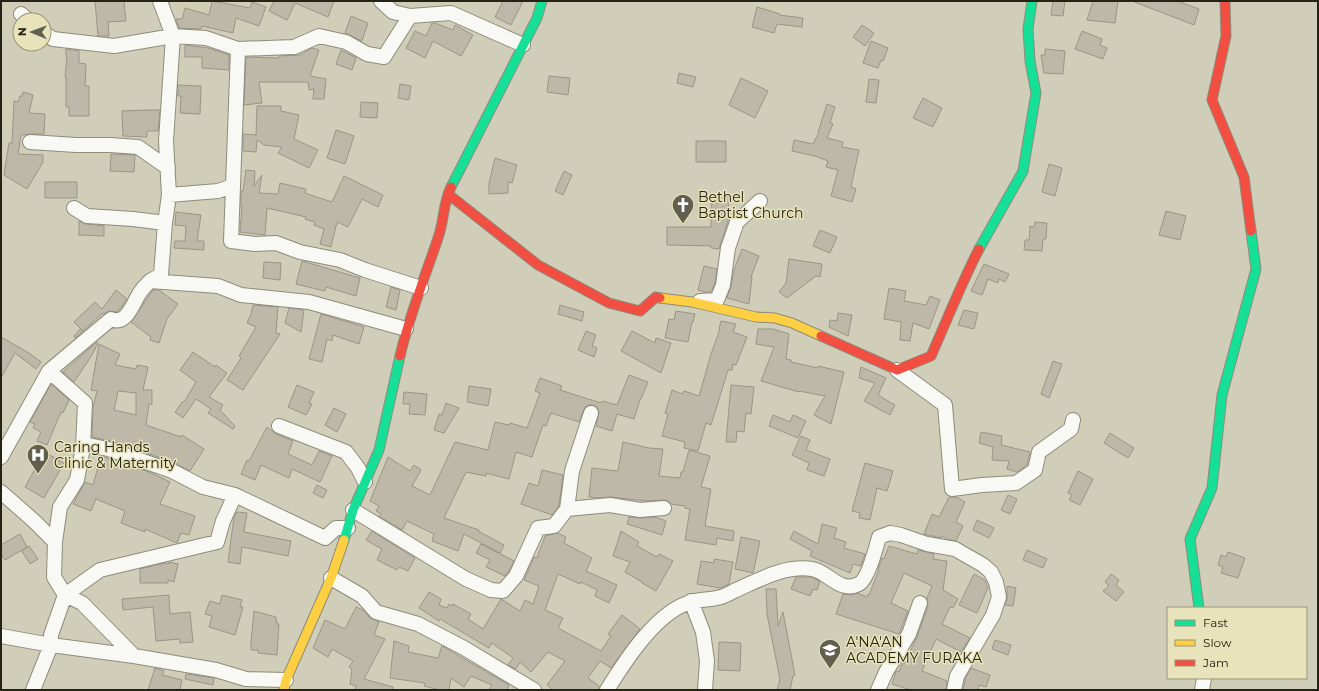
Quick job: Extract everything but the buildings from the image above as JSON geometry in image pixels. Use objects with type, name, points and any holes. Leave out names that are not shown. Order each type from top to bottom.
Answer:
[{"type":"street","points":[[1,457],[49,371],[111,319],[116,321],[121,320],[130,310],[140,292],[150,281],[161,275],[169,195],[166,141],[173,36],[160,1]]},
{"type":"street","points":[[381,1],[393,12],[410,16],[451,13],[523,45]]},
{"type":"street","points":[[1,636],[50,645],[134,656],[216,670],[246,679],[285,685],[331,578],[353,510],[379,450],[406,329],[439,236],[448,194],[537,18],[542,1]]},
{"type":"street","points":[[897,370],[931,356],[948,319],[963,280],[985,237],[1023,170],[1036,93],[1030,61],[1028,29],[1032,1]]},
{"type":"street","points":[[1199,607],[1190,539],[1212,488],[1222,395],[1256,269],[1244,177],[1212,100],[1226,36],[1225,1]]},
{"type":"street","points":[[52,38],[114,46],[173,36],[206,38],[238,49],[294,47],[319,36],[346,42],[366,54],[384,57],[410,16]]},
{"type":"street","points":[[238,49],[231,241],[255,244],[276,243],[300,252],[340,260],[365,270],[421,288]]},
{"type":"street","points":[[30,142],[138,147],[168,168]]},
{"type":"street","points":[[169,195],[218,191],[233,186]]},
{"type":"street","points":[[448,194],[538,265],[609,303],[640,311],[656,297],[692,302],[756,317],[775,318],[792,323],[897,370],[945,405],[952,489],[1016,483],[1035,470],[1039,452],[1071,429],[1073,420]]},
{"type":"street","points":[[692,302],[717,300],[723,285],[728,248],[736,222],[760,201]]},
{"type":"street","points":[[74,208],[87,216],[165,223]]},
{"type":"street","points":[[150,281],[218,286],[241,295],[309,302],[406,329]]},
{"type":"street","points":[[49,371],[85,403],[83,444],[77,480],[60,507],[54,577],[65,595],[82,603],[134,656]]},
{"type":"street","points":[[353,510],[424,555],[466,579],[492,590],[503,590],[516,576],[538,528],[554,526],[567,509],[572,471],[591,413]]},
{"type":"street","points":[[279,426],[346,452],[358,468],[365,482]]},
{"type":"street","points":[[83,444],[108,448],[172,471],[203,487],[235,496],[325,538],[336,528],[348,528]]},
{"type":"street","points":[[1,492],[56,542]]},
{"type":"street","points":[[33,690],[50,645],[65,595],[100,570],[217,542],[223,522],[235,496]]},
{"type":"street","points":[[567,509],[610,504],[640,510],[664,508]]},
{"type":"street","points":[[607,690],[624,663],[658,621],[674,608],[691,601],[721,597],[778,571],[814,569],[836,583],[850,586],[859,584],[865,577],[880,537],[890,533],[901,535],[927,544],[955,549],[983,565],[991,572],[996,582],[999,597],[993,615],[957,676],[954,690]]},
{"type":"street","points":[[331,578],[362,596],[376,612],[418,624],[464,648],[534,690]]},
{"type":"street","points":[[691,601],[703,632],[707,661],[705,690]]},
{"type":"street","points":[[878,690],[886,672],[909,634],[920,603]]},
{"type":"street","points":[[1202,690],[1204,679]]},
{"type":"traffic: fast","points":[[451,187],[537,18],[542,1]]},
{"type":"traffic: fast","points":[[979,249],[1023,171],[1036,93],[1030,61],[1028,29],[1032,1]]},
{"type":"traffic: fast","points":[[1199,607],[1190,539],[1212,488],[1222,395],[1256,269],[1251,231]]},
{"type":"traffic: fast","points":[[344,540],[353,510],[379,450],[400,356]]},
{"type":"traffic: slow","points":[[660,298],[692,302],[756,317],[775,318],[792,323],[821,336]]},
{"type":"traffic: slow","points":[[284,690],[286,680],[331,578],[344,540]]},
{"type":"traffic: jam","points":[[1225,1],[1226,36],[1212,100],[1244,177],[1251,231]]},
{"type":"traffic: jam","points":[[400,356],[413,311],[440,232],[446,199],[451,187]]},
{"type":"traffic: jam","points":[[448,194],[538,265],[609,303],[640,311],[656,297],[660,298]]},
{"type":"traffic: jam","points":[[821,336],[897,370],[931,356],[979,249]]},
{"type":"place","name":"Bethel Baptist Church","points":[[683,224]]},
{"type":"place","name":"Caring Hands Clinic & Maternity","points":[[38,474]]},
{"type":"place","name":"A'NA'AN ACADEMY FURAKA","points":[[830,670]]}]
